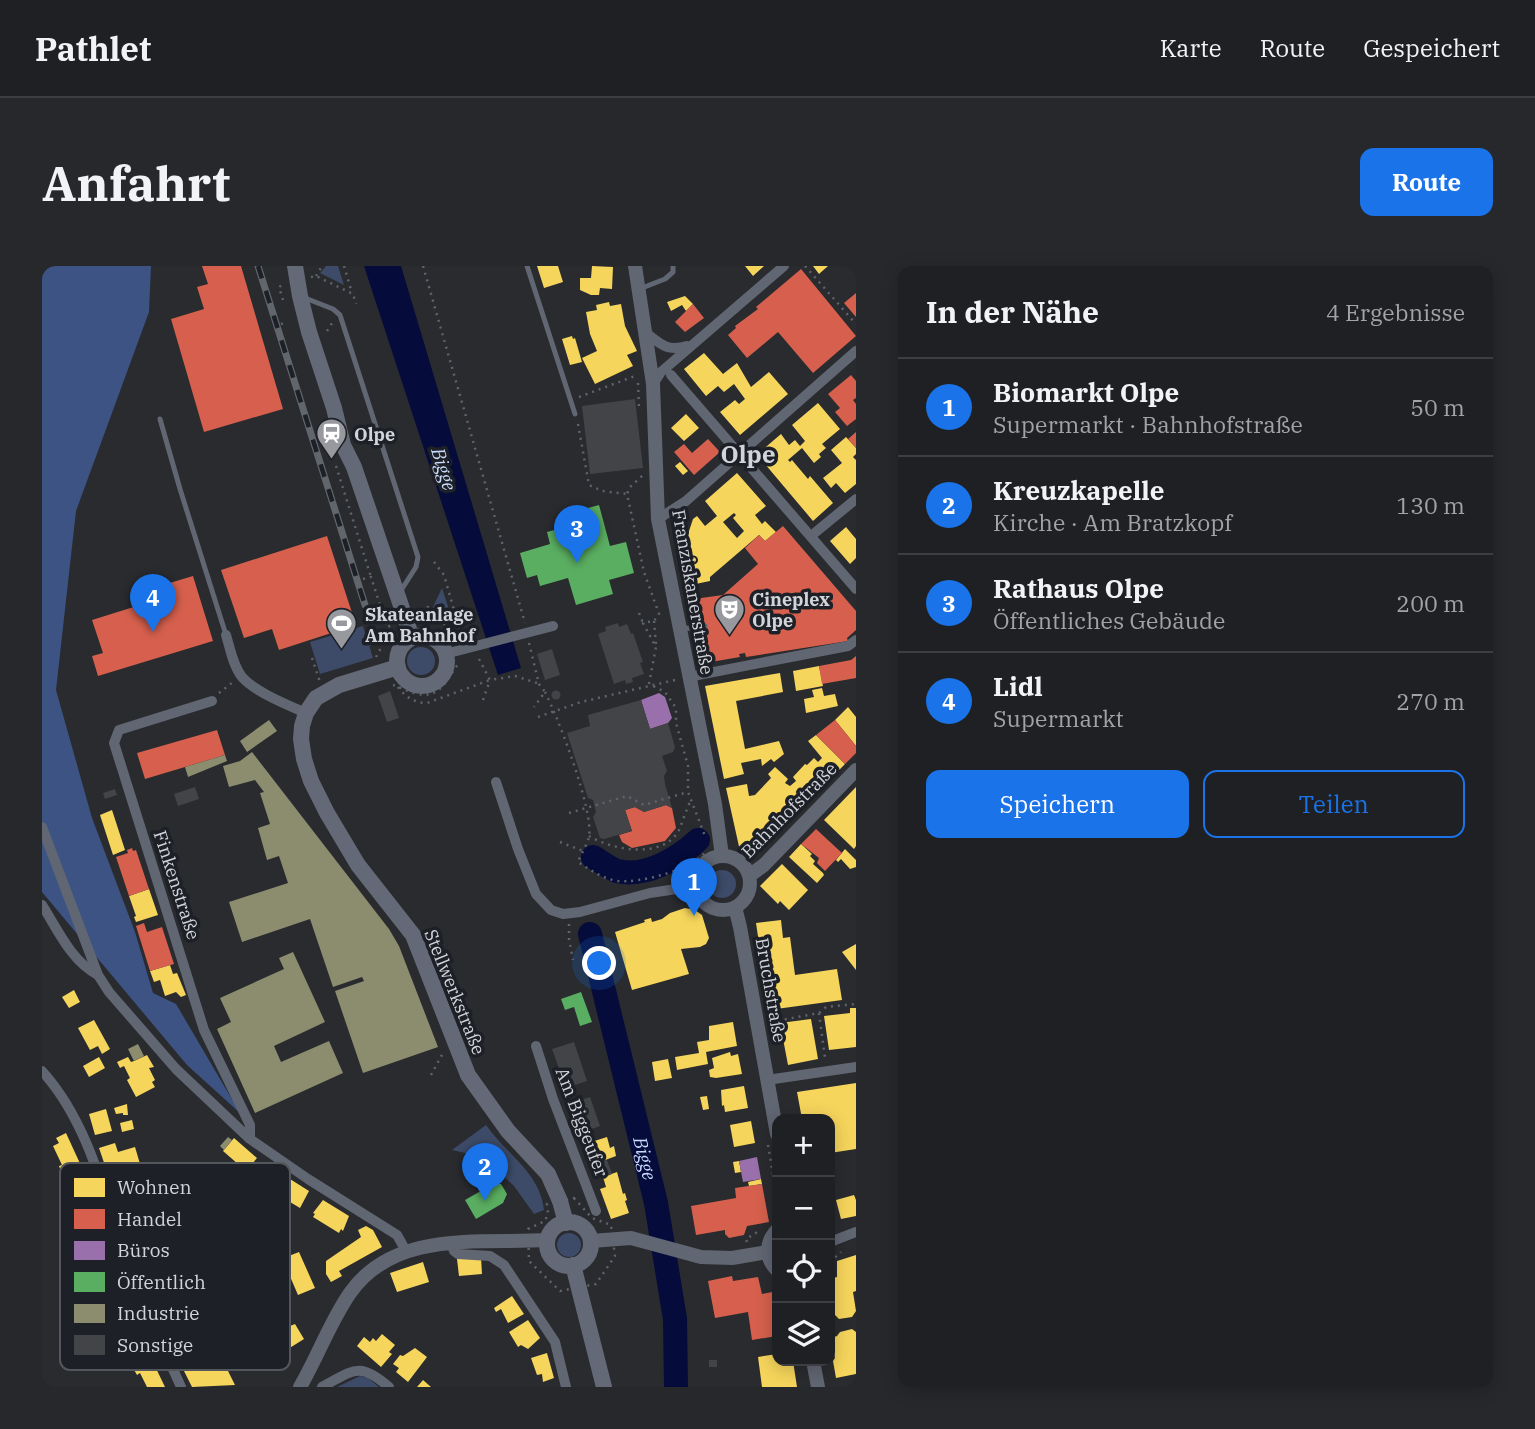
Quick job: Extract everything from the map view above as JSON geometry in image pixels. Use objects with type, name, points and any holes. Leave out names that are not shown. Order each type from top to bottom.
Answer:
[{"type":"main road","points":[[298,281],[343,445],[354,467],[412,638]]},
{"type":"main road","points":[[428,637],[442,646],[445,654],[445,669],[435,681],[428,684],[413,684],[401,674],[398,667],[398,653],[412,638],[428,637]]},
{"type":"main road","points":[[306,713],[316,698],[339,685],[398,667]]},
{"type":"main road","name":"Stellwerkstraße","points":[[306,713],[301,739],[311,781],[327,813],[358,865],[413,936],[467,1074],[508,1131],[548,1174],[566,1223]]},
{"type":"main road","points":[[566,1223],[573,1223],[585,1229],[591,1241],[585,1259],[573,1265],[560,1264],[550,1254],[548,1240],[552,1231],[566,1223]]},
{"type":"main road","points":[[573,1265],[604,1387]]},
{"type":"street","name":"Franziskanerstraße","points":[[635,266],[653,384],[658,520],[715,804],[722,856]]},
{"type":"street","points":[[653,384],[661,372],[784,266]]},
{"type":"street","points":[[645,332],[666,347],[676,350],[694,345]]},
{"type":"street","points":[[658,520],[686,501],[856,351]]},
{"type":"street","points":[[671,375],[856,589]]},
{"type":"street","points":[[811,536],[856,499]]},
{"type":"street","points":[[445,654],[478,651],[524,633],[553,626]]},
{"type":"street","points":[[226,635],[243,678],[283,703],[306,713]]},
{"type":"street","points":[[688,677],[848,646],[856,640]]},
{"type":"street","name":"Finkenstraße","points":[[212,701],[119,730],[114,743],[204,1030],[250,1125],[250,1139]]},
{"type":"street","name":"Bahnhofstraße","points":[[749,876],[764,865],[856,770]]},
{"type":"street","points":[[496,782],[536,894],[551,910],[569,913],[603,907],[650,893],[696,886]]},
{"type":"street","points":[[42,827],[99,975],[109,992],[176,1069],[250,1139],[285,1163]]},
{"type":"street","points":[[722,856],[735,859],[743,865],[749,876],[747,894],[735,907],[726,910],[709,907],[702,901],[696,886],[696,878],[703,865],[722,856]]},
{"type":"street","points":[[42,905],[77,960],[99,975]]},
{"type":"street","name":"Bruchstraße","points":[[735,907],[773,1114]]},
{"type":"street","name":"Am Biggeufer","points":[[536,1046],[553,1099],[596,1211]]},
{"type":"street","points":[[767,1080],[856,1067]]},
{"type":"street","points":[[42,1071],[71,1112],[93,1163]]},
{"type":"street","points":[[290,1167],[397,1235],[405,1251]]},
{"type":"street","points":[[835,1240],[856,1232]]},
{"type":"street","points":[[772,1236],[768,1252],[772,1264]]},
{"type":"street","points":[[591,1241],[631,1238],[697,1257],[732,1258],[768,1252]]},
{"type":"street","points":[[300,1387],[351,1290],[379,1264],[405,1251],[427,1245],[548,1240]]},
{"type":"street","points":[[451,1243],[458,1254],[490,1256],[504,1265],[555,1342],[566,1387]]},
{"type":"street","points":[[814,1366],[818,1387]]},
{"type":"street","points":[[173,1370],[181,1387]]},
{"type":"street","points":[[322,1387],[358,1370],[365,1370],[389,1387]]},
{"type":"lane","points":[[527,266],[575,414]]},
{"type":"lane","points":[[639,289],[665,279],[673,272],[673,266]]},
{"type":"lane","points":[[298,281],[320,303],[340,315],[395,482],[418,557],[416,567],[396,597]]},
{"type":"lane","points":[[160,419],[226,635]]},
{"type":"lane","points":[[678,630],[705,626]]},
{"type":"path","points":[[316,276],[322,266]]},
{"type":"path","points":[[344,266],[356,303]]},
{"type":"path","points":[[423,266],[539,684],[555,712],[586,808],[589,836],[578,862],[599,875],[633,882],[685,866],[701,858],[706,849]]},
{"type":"path","points":[[805,266],[856,324]]},
{"type":"path","points":[[283,300],[279,287],[316,276],[353,294]]},
{"type":"path","points":[[281,324],[287,322]]},
{"type":"path","points":[[570,399],[635,376],[641,364]]},
{"type":"path","points":[[575,414],[589,485],[602,491],[627,494]]},
{"type":"path","points":[[336,466],[387,627]]},
{"type":"path","points":[[640,478],[627,494],[644,572],[659,614],[654,621],[643,624]]},
{"type":"path","points":[[434,562],[444,575],[462,638]]},
{"type":"path","points":[[363,579],[371,577]]},
{"type":"path","points":[[424,614],[431,602]]},
{"type":"path","points":[[639,612],[656,647]]},
{"type":"path","points":[[649,684],[656,647],[654,621]]},
{"type":"path","points":[[369,645],[385,640]]},
{"type":"path","points":[[478,651],[489,681],[483,700]]},
{"type":"path","points":[[313,658],[323,693]]},
{"type":"path","points":[[383,684],[397,685],[424,695],[437,691],[452,676],[461,661],[466,659]]},
{"type":"path","points":[[397,685],[402,693],[418,703],[427,703],[489,681],[515,676],[539,684]]},
{"type":"path","points":[[538,718],[649,684],[688,677]]},
{"type":"path","points":[[212,701],[228,685],[243,678]]},
{"type":"path","points":[[649,684],[665,692],[676,708],[676,723],[688,766],[688,792],[706,839]]},
{"type":"path","points":[[437,691],[445,697]]},
{"type":"path","points":[[534,707],[545,692]]},
{"type":"path","points":[[569,813],[627,796],[644,806],[688,792]]},
{"type":"path","points":[[589,836],[600,843],[625,850],[647,849],[667,844],[678,831],[691,800]]},
{"type":"path","points":[[560,842],[583,851]]},
{"type":"path","points":[[569,913],[569,939],[573,960]]},
{"type":"path","points":[[757,1024],[819,1013],[827,1007],[856,1004]]},
{"type":"path","points":[[819,1013],[827,1072]]},
{"type":"path","points":[[431,1074],[445,1049],[455,1044]]},
{"type":"path","points":[[529,1241],[528,1228],[545,1221],[547,1204],[560,1201]]},
{"type":"shaded area","points":[[42,266],[151,266],[149,312],[76,511],[56,690],[92,818],[135,932],[153,993],[176,1004],[240,1113],[187,1065],[42,892]]},
{"type":"shaded area","points":[[326,266],[338,266],[344,285],[320,273]]},
{"type":"shaded area","points":[[442,588],[454,625],[430,613]]},
{"type":"shaded area","name":"Skateanlage Am Bahnhof","points":[[363,626],[373,658],[320,674],[310,642]]},
{"type":"shaded area","points":[[421,647],[431,651],[435,661],[431,671],[421,675],[411,671],[407,661],[411,651]]},
{"type":"shaded area","points":[[722,870],[732,874],[736,884],[732,894],[722,898],[712,894],[708,884],[712,874]]},
{"type":"shaded area","points":[[486,1125],[529,1174],[541,1197],[544,1210],[534,1214],[514,1186],[483,1157],[452,1150]]},
{"type":"shaded area","points":[[569,1233],[577,1237],[581,1245],[577,1253],[569,1257],[561,1253],[557,1245],[561,1237]]},
{"type":"shaded area","points":[[360,1376],[368,1378],[379,1387],[337,1387]]},
{"type":"water","points":[[364,266],[401,266],[521,668],[498,675]]},
{"type":"building: Wohnen","points":[[537,266],[558,266],[563,282],[544,288]]},
{"type":"building: Wohnen","points":[[592,266],[613,267],[612,289],[600,288],[599,295],[580,290],[580,278],[591,278]]},
{"type":"building: Wohnen","points":[[745,266],[764,266],[753,276]]},
{"type":"building: Wohnen","points":[[813,266],[828,266],[819,274]]},
{"type":"building: Wohnen","points":[[685,296],[693,304],[686,311],[682,305],[671,311],[667,302]]},
{"type":"building: Wohnen","points":[[609,302],[610,306],[621,304],[625,326],[637,351],[627,355],[633,366],[595,384],[582,358],[597,351],[590,334],[586,312],[597,310],[596,305]]},
{"type":"building: Wohnen","points":[[572,336],[582,362],[570,365],[562,339]]},
{"type":"building: Wohnen","points":[[704,353],[723,374],[737,363],[751,387],[769,372],[788,394],[740,435],[720,412],[735,400],[739,404],[745,399],[734,384],[724,392],[718,386],[706,396],[684,369]]},
{"type":"building: Wohnen","points":[[818,403],[840,429],[822,444],[826,448],[814,463],[802,448],[788,460],[792,460],[808,479],[810,476],[833,503],[813,521],[760,458],[760,452],[781,434],[789,445],[795,440],[800,446],[805,441],[792,425]]},
{"type":"building: Wohnen","points":[[686,414],[699,428],[684,441],[671,428]]},
{"type":"building: Wohnen","points":[[846,437],[856,448],[853,457],[856,460],[856,484],[845,493],[836,483],[831,488],[823,478],[842,463],[831,450]]},
{"type":"building: Wohnen","points":[[680,462],[688,471],[683,475],[675,466]]},
{"type":"building: Wohnen","points":[[737,473],[766,506],[755,515],[762,524],[765,521],[776,532],[765,541],[759,535],[710,577],[710,581],[686,586],[680,551],[686,550],[685,543],[693,519],[697,516],[705,526],[717,516],[705,501]],"holes":[[[734,513],[736,515],[733,518],[744,531],[737,538],[723,522]]]},
{"type":"building: Wohnen","points":[[846,527],[856,539],[856,558],[850,564],[830,541]]},
{"type":"building: Wohnen","points":[[819,666],[823,686],[796,691],[793,671]]},
{"type":"building: Wohnen","points":[[780,673],[783,692],[736,701],[745,749],[779,741],[784,754],[774,762],[771,759],[762,766],[761,759],[741,763],[744,774],[724,779],[705,686]]},
{"type":"building: Wohnen","points":[[822,688],[824,696],[835,694],[838,706],[806,713],[804,699],[814,697],[812,690]]},
{"type":"building: Wohnen","points":[[848,707],[856,717],[856,746],[835,720]]},
{"type":"building: Wohnen","points":[[816,735],[845,764],[762,849],[748,856],[740,851],[726,788],[747,784],[749,796],[755,795],[771,778],[768,774],[775,767],[788,779],[785,783],[790,786],[796,781],[793,777],[805,764],[814,758],[818,762],[822,758],[808,741]]},
{"type":"building: Wohnen","points":[[856,787],[856,846],[854,849],[824,820]]},
{"type":"building: Wohnen","points":[[112,810],[125,850],[113,855],[100,815]]},
{"type":"building: Wohnen","points":[[801,844],[812,854],[810,856],[815,861],[813,864],[824,875],[817,883],[789,857]]},
{"type":"building: Wohnen","points":[[845,849],[856,860],[856,867],[850,869],[841,859],[838,862],[836,860]]},
{"type":"building: Wohnen","points":[[782,864],[808,890],[789,910],[780,901],[778,904],[760,886]]},
{"type":"building: Wohnen","points":[[149,889],[158,915],[136,922],[129,896]]},
{"type":"building: Wohnen","points":[[685,908],[702,915],[709,938],[706,944],[700,947],[681,949],[689,974],[632,990],[615,932],[651,918],[652,922],[662,919]]},
{"type":"building: Wohnen","points":[[781,920],[783,938],[790,937],[795,975],[837,969],[842,1000],[769,1010],[756,923]]},
{"type":"building: Wohnen","points":[[856,944],[856,970],[842,952]]},
{"type":"building: Wohnen","points":[[170,965],[173,974],[177,973],[186,995],[181,997],[176,992],[165,996],[160,980],[154,982],[150,971]]},
{"type":"building: Wohnen","points":[[74,990],[80,1002],[69,1008],[62,997]]},
{"type":"building: Wohnen","points":[[850,1008],[856,1008],[856,1047],[829,1050],[824,1016],[850,1013]]},
{"type":"building: Wohnen","points":[[811,1019],[818,1059],[788,1065],[780,1023]]},
{"type":"building: Wohnen","points":[[94,1020],[110,1049],[102,1054],[98,1046],[90,1050],[78,1028]]},
{"type":"building: Wohnen","points":[[733,1022],[737,1046],[706,1052],[708,1064],[677,1070],[675,1057],[699,1053],[697,1042],[709,1040],[709,1026]]},
{"type":"building: Wohnen","points":[[730,1052],[731,1056],[738,1054],[742,1074],[710,1077],[709,1070],[714,1068],[712,1058]]},
{"type":"building: Wohnen","points":[[147,1055],[154,1067],[149,1068],[155,1080],[152,1082],[155,1087],[136,1097],[127,1080],[130,1078],[124,1066],[120,1068],[117,1062],[128,1057],[131,1062]]},
{"type":"building: Wohnen","points":[[99,1057],[105,1068],[89,1077],[83,1066]]},
{"type":"building: Wohnen","points":[[668,1059],[672,1078],[655,1081],[652,1062]]},
{"type":"building: Wohnen","points":[[856,1083],[856,1149],[835,1152],[835,1114],[801,1114],[797,1092]]},
{"type":"building: Wohnen","points":[[744,1086],[748,1108],[725,1112],[721,1090]]},
{"type":"building: Wohnen","points":[[707,1096],[709,1109],[703,1110],[700,1097]]},
{"type":"building: Wohnen","points":[[127,1104],[128,1115],[116,1114],[114,1108]]},
{"type":"building: Wohnen","points":[[106,1109],[112,1131],[95,1135],[89,1114]]},
{"type":"building: Wohnen","points":[[132,1120],[134,1129],[122,1132],[120,1123]]},
{"type":"building: Wohnen","points":[[751,1121],[755,1143],[734,1147],[730,1125]]},
{"type":"building: Wohnen","points":[[66,1133],[80,1163],[61,1163],[53,1146],[59,1143],[56,1138]]},
{"type":"building: Wohnen","points":[[607,1137],[610,1148],[614,1146],[616,1156],[592,1165],[585,1144]]},
{"type":"building: Wohnen","points":[[234,1138],[257,1158],[253,1163],[237,1163],[223,1151]]},
{"type":"building: Wohnen","points":[[115,1143],[118,1152],[135,1147],[140,1163],[104,1163],[99,1148]]},
{"type":"building: Wohnen","points":[[739,1161],[741,1172],[735,1173],[733,1162]]},
{"type":"building: Wohnen","points":[[617,1172],[629,1213],[611,1219],[600,1189],[606,1187],[603,1177]]},
{"type":"building: Wohnen","points":[[290,1179],[309,1191],[300,1208],[290,1202]]},
{"type":"building: Wohnen","points":[[761,1179],[762,1184],[749,1186],[748,1182]]},
{"type":"building: Wohnen","points":[[854,1195],[856,1216],[841,1219],[836,1200]]},
{"type":"building: Wohnen","points":[[323,1200],[349,1216],[343,1231],[341,1229],[339,1233],[313,1217]]},
{"type":"building: Wohnen","points":[[366,1226],[373,1230],[382,1247],[339,1271],[342,1276],[331,1282],[326,1274],[326,1261],[361,1237],[358,1230]]},
{"type":"building: Wohnen","points":[[299,1252],[315,1288],[298,1295],[290,1276],[290,1256]]},
{"type":"building: Wohnen","points":[[856,1255],[856,1291],[853,1292],[856,1311],[852,1317],[839,1319],[835,1315],[837,1261]]},
{"type":"building: Wohnen","points":[[481,1257],[482,1274],[459,1276],[457,1259]]},
{"type":"building: Wohnen","points":[[423,1262],[429,1282],[397,1292],[390,1273]]},
{"type":"building: Wohnen","points":[[512,1296],[524,1314],[508,1323],[501,1309],[496,1312],[494,1308]]},
{"type":"building: Wohnen","points":[[528,1320],[540,1338],[528,1349],[521,1345],[518,1347],[509,1332]]},
{"type":"building: Wohnen","points":[[295,1324],[304,1339],[290,1348],[290,1326]]},
{"type":"building: Wohnen","points":[[852,1329],[856,1332],[856,1374],[836,1378],[835,1337],[840,1332]]},
{"type":"building: Wohnen","points":[[382,1334],[395,1345],[389,1352],[392,1354],[381,1367],[357,1346],[364,1337],[370,1342],[373,1338],[376,1341]]},
{"type":"building: Wohnen","points":[[415,1348],[427,1357],[408,1382],[396,1372],[399,1368],[393,1364],[400,1355],[403,1356]]},
{"type":"building: Wohnen","points":[[547,1353],[554,1378],[543,1382],[542,1374],[537,1375],[531,1358]]},
{"type":"building: Wohnen","points":[[772,1355],[772,1366],[794,1366],[797,1387],[762,1387],[758,1357]]},
{"type":"building: Wohnen","points":[[134,1370],[157,1370],[165,1387],[147,1387],[140,1373],[137,1375]]},
{"type":"building: Wohnen","points":[[228,1370],[235,1385],[192,1387],[184,1371]]},
{"type":"building: Wohnen","points":[[423,1380],[431,1387],[417,1387]]},
{"type":"building: Handel","points":[[202,266],[241,266],[283,409],[204,432],[171,319],[204,309],[197,287],[208,284]]},
{"type":"building: Handel","points":[[801,269],[856,336],[813,373],[778,332],[747,358],[728,335]]},
{"type":"building: Handel","points":[[856,293],[856,317],[844,303]]},
{"type":"building: Handel","points":[[693,304],[704,318],[685,332],[675,322]]},
{"type":"building: Handel","points":[[851,375],[856,381],[856,398],[853,400],[856,404],[856,419],[847,426],[835,412],[840,408],[828,394]]},
{"type":"building: Handel","points":[[856,432],[856,448],[848,439]]},
{"type":"building: Handel","points":[[708,439],[720,452],[694,475],[674,452],[684,444],[692,453]]},
{"type":"building: Handel","points":[[783,526],[856,611],[856,630],[847,638],[848,641],[746,657],[745,653],[739,654],[740,657],[699,664],[694,632],[701,631],[700,623],[697,623],[694,599],[723,595],[758,564],[745,548],[759,535],[765,541]]},
{"type":"building: Handel","points":[[327,536],[356,625],[279,650],[272,629],[244,638],[221,570]]},
{"type":"building: Handel","points":[[193,576],[213,641],[98,676],[92,656],[103,653],[92,620],[156,600],[153,588]]},
{"type":"building: Handel","points":[[856,656],[856,678],[822,684],[819,666],[851,660]]},
{"type":"building: Handel","points":[[835,720],[856,746],[856,753],[845,764],[816,735]]},
{"type":"building: Handel","points":[[217,730],[225,755],[145,779],[137,753]]},
{"type":"building: Handel","points":[[666,805],[672,808],[676,828],[665,841],[632,848],[622,842],[619,835],[632,831],[625,810],[635,807],[644,812]]},
{"type":"building: Handel","points":[[816,829],[842,853],[825,871],[817,863],[819,858],[801,844]]},
{"type":"building: Handel","points":[[132,848],[133,851],[136,850],[149,889],[129,896],[116,857],[128,853],[127,850]]},
{"type":"building: Handel","points":[[144,923],[147,932],[162,927],[174,964],[150,971],[136,926]]},
{"type":"building: Handel","points":[[762,1184],[769,1222],[747,1226],[744,1235],[729,1238],[725,1230],[696,1235],[691,1206],[736,1198],[735,1188]]},
{"type":"building: Handel","points":[[732,1276],[733,1281],[758,1277],[762,1294],[772,1292],[772,1337],[752,1340],[748,1312],[715,1318],[708,1281]]},
{"type":"building: Büros","points":[[659,693],[665,697],[672,718],[668,723],[650,729],[641,700]]},
{"type":"building: Büros","points":[[757,1157],[761,1179],[743,1182],[739,1161]]},
{"type":"building: Öffentlich","points":[[599,505],[610,546],[626,542],[634,573],[609,580],[613,594],[576,605],[568,578],[540,586],[537,575],[527,578],[520,553],[550,544],[547,532],[569,526],[566,514]]},
{"type":"building: Öffentlich","points":[[581,992],[592,1022],[580,1026],[574,1007],[565,1010],[561,999]]},
{"type":"building: Öffentlich","points":[[493,1184],[501,1184],[507,1194],[503,1203],[476,1219],[465,1200]]},
{"type":"building: Industrie","points":[[269,720],[277,731],[247,752],[240,741]]},
{"type":"building: Industrie","points":[[252,752],[389,929],[399,946],[438,1047],[363,1073],[335,991],[364,981],[362,977],[333,987],[310,919],[242,942],[229,902],[288,883],[279,856],[267,860],[258,828],[270,824],[260,793],[264,792],[255,780],[229,787],[223,766],[240,761]]},
{"type":"building: Industrie","points":[[225,755],[227,761],[188,777],[185,767]]},
{"type":"building: Industrie","points":[[293,952],[325,1022],[274,1046],[281,1062],[329,1041],[343,1073],[255,1113],[217,1029],[231,1022],[220,998],[284,969],[279,958]]},
{"type":"building: Industrie","points":[[138,1044],[144,1056],[134,1061],[128,1049]]},
{"type":"building: Industrie","points":[[228,1137],[232,1140],[224,1150],[220,1146]]},
{"type":"building: Sonstige","points":[[635,399],[643,468],[590,474],[582,406]]},
{"type":"building: Sonstige","points":[[618,623],[619,627],[627,624],[631,634],[633,633],[643,662],[640,663],[644,674],[632,678],[633,682],[626,684],[625,680],[614,684],[598,634],[606,631],[605,627]]},
{"type":"building: Sonstige","points":[[552,649],[560,675],[545,680],[537,654]]},
{"type":"building: Sonstige","points":[[556,690],[561,695],[556,700],[551,695]]},
{"type":"building: Sonstige","points":[[390,691],[399,718],[387,722],[378,696]]},
{"type":"building: Sonstige","points":[[641,700],[650,729],[668,723],[675,747],[673,752],[662,756],[667,771],[664,776],[665,784],[672,808],[666,805],[644,812],[635,807],[625,810],[632,831],[600,838],[593,817],[596,812],[593,800],[588,798],[567,733],[590,726],[588,715]]},
{"type":"building: Sonstige","points":[[195,787],[199,799],[178,806],[174,794]]},
{"type":"building: Sonstige","points":[[115,789],[117,795],[105,799],[103,793]]},
{"type":"building: Sonstige","points":[[574,1042],[587,1081],[566,1088],[552,1049]]},
{"type":"building: Sonstige","points":[[590,1097],[600,1126],[581,1133],[571,1103]]},
{"type":"building: Sonstige","points":[[607,1160],[612,1174],[607,1176],[602,1161]]},
{"type":"building: Sonstige","points":[[709,1360],[717,1360],[717,1367],[709,1367]]},
{"type":"waterway","name":"Olpe","points":[[593,857],[617,871],[639,872],[672,860],[698,840]]},
{"type":"waterway","name":"Bigge","points":[[590,934],[656,1203],[675,1319],[676,1387]]},
{"type":"railway","points":[[258,266],[365,605]]},
{"type":"place","name":"Olpe","points":[[331,461]]},
{"type":"place","name":"Rathaus Olpe","points":[[577,563]]},
{"type":"place","name":"Lidl","points":[[153,632]]},
{"type":"place","name":"Cineplex Olpe","points":[[729,636]]},
{"type":"place","name":"Skateanlage Am Bahnhof","points":[[342,651]]},
{"type":"place","name":"Biomarkt Olpe","points":[[694,916]]},
{"type":"place","name":"Kreuzkapelle","points":[[485,1201]]},
{"type":"district","name":"Olpe","points":[[748,454]]}]
